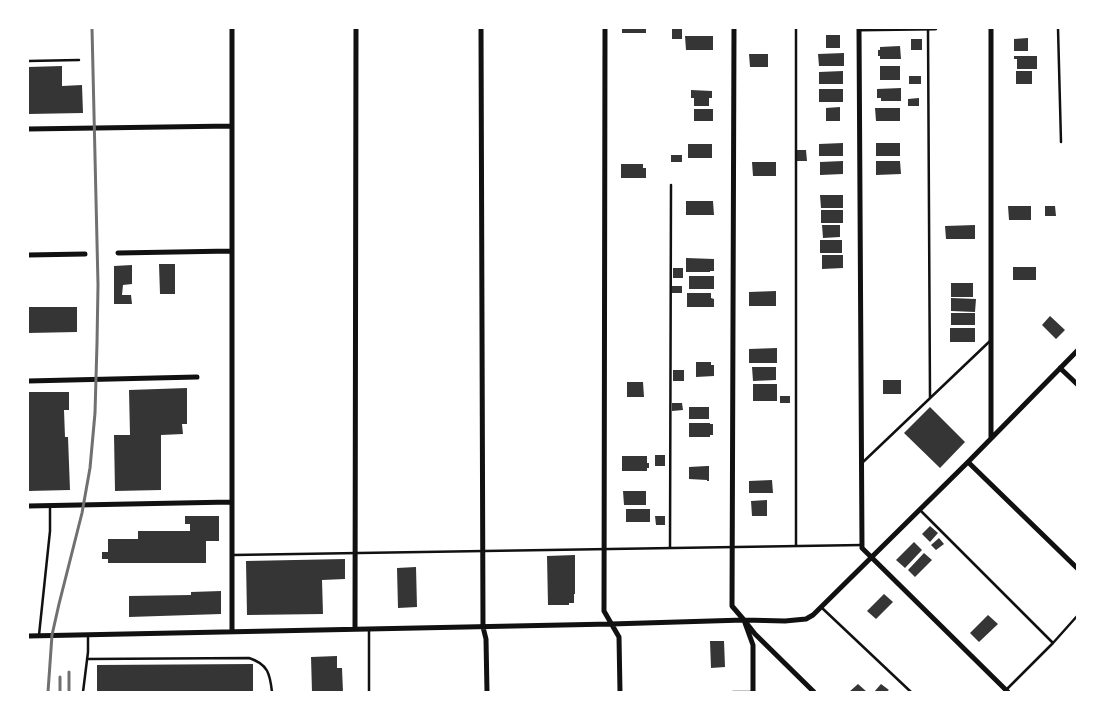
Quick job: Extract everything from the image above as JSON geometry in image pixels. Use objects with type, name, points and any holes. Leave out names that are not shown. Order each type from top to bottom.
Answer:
[{"type":"street","points":[[232,28],[232,632]]},
{"type":"street","points":[[355,629],[356,28]]},
{"type":"street","points":[[480,28],[482,627],[486,640],[487,692]]},
{"type":"street","points":[[605,28],[604,611],[619,636],[620,692]]},
{"type":"street","points":[[734,28],[732,606],[755,634],[814,692]]},
{"type":"street","points":[[935,28],[859,28],[862,548],[1006,692]]},
{"type":"street","points":[[991,28],[991,438]]},
{"type":"street","points":[[28,129],[232,126]]},
{"type":"street","points":[[118,253],[231,251]]},
{"type":"street","points":[[28,255],[85,254]]},
{"type":"street","points":[[28,636],[744,620],[785,621],[806,619],[813,615],[920,510],[1078,350]]},
{"type":"street","points":[[1060,368],[1078,385]]},
{"type":"street","points":[[28,381],[197,377]]},
{"type":"street","points":[[968,462],[1078,569]]},
{"type":"street","points":[[28,506],[231,502]]},
{"type":"street","points":[[744,620],[753,645],[753,692]]},
{"type":"lane","points":[[796,28],[796,546]]},
{"type":"lane","points":[[928,28],[930,398]]},
{"type":"lane","points":[[1058,28],[1061,142]]},
{"type":"lane","points":[[28,61],[79,60]]},
{"type":"lane","points":[[670,548],[671,185]]},
{"type":"lane","points":[[861,464],[991,340]]},
{"type":"lane","points":[[38,636],[50,530],[50,506]]},
{"type":"lane","points":[[920,510],[1053,643]]},
{"type":"lane","points":[[232,555],[862,545]]},
{"type":"lane","points":[[821,607],[911,692]]},
{"type":"lane","points":[[1006,692],[1078,615]]},
{"type":"lane","points":[[369,629],[369,692]]},
{"type":"lane","points":[[83,692],[88,634]]},
{"type":"lane","points":[[87,659],[249,658],[259,661],[268,670],[272,692]]},
{"type":"lane","points":[[733,692],[753,692]]},
{"type":"building","points":[[622,28],[646,28],[646,33],[622,33]]},
{"type":"building","points":[[672,29],[682,29],[682,39],[672,39]]},
{"type":"building","points":[[826,35],[840,35],[840,48],[826,48]]},
{"type":"building","points":[[685,36],[713,36],[713,50],[686,50]]},
{"type":"building","points":[[1028,38],[1028,51],[1014,51],[1014,39]]},
{"type":"building","points":[[911,39],[922,39],[922,50],[911,50]]},
{"type":"building","points":[[900,46],[901,59],[880,59],[880,56],[878,56],[880,47]]},
{"type":"building","points":[[844,53],[844,66],[819,66],[818,54]]},
{"type":"building","points":[[749,54],[768,54],[768,67],[750,67]]},
{"type":"building","points":[[1014,56],[1037,56],[1037,69],[1017,69],[1017,59],[1014,59]]},
{"type":"building","points":[[62,66],[62,86],[82,85],[83,113],[28,114],[28,67]]},
{"type":"building","points":[[880,66],[900,66],[900,80],[880,80]]},
{"type":"building","points":[[843,71],[843,84],[819,84],[819,72]]},
{"type":"building","points":[[1016,71],[1032,71],[1032,84],[1016,84]]},
{"type":"building","points":[[909,76],[921,76],[921,84],[909,84]]},
{"type":"building","points":[[901,88],[901,101],[881,101],[881,98],[877,98],[877,89]]},
{"type":"building","points":[[819,89],[843,89],[843,102],[819,102]]},
{"type":"building","points":[[691,90],[712,91],[712,98],[709,98],[709,106],[694,106]]},
{"type":"building","points":[[919,98],[919,106],[908,106],[908,99]]},
{"type":"building","points":[[840,107],[840,121],[826,121],[826,108]]},
{"type":"building","points":[[875,108],[900,108],[900,121],[876,121]]},
{"type":"building","points":[[694,109],[713,109],[713,121],[694,121]]},
{"type":"building","points":[[843,143],[843,156],[819,156],[819,144]]},
{"type":"building","points":[[876,143],[900,143],[900,156],[876,156]]},
{"type":"building","points":[[688,144],[712,144],[712,158],[688,158]]},
{"type":"building","points":[[796,150],[806,150],[807,161],[797,161]]},
{"type":"building","points":[[671,155],[682,155],[682,162],[671,162]]},
{"type":"building","points":[[843,161],[843,174],[820,175],[820,162]]},
{"type":"building","points":[[876,161],[900,161],[901,174],[876,175]]},
{"type":"building","points":[[752,162],[776,162],[776,176],[753,176]]},
{"type":"building","points":[[621,164],[643,164],[643,168],[646,168],[646,178],[621,178]]},
{"type":"building","points":[[820,195],[843,195],[843,208],[821,208]]},
{"type":"building","points":[[686,201],[713,201],[714,215],[686,215]]},
{"type":"building","points":[[1008,206],[1031,206],[1031,220],[1009,220]]},
{"type":"building","points":[[1045,206],[1055,206],[1056,216],[1045,216]]},
{"type":"building","points":[[821,210],[843,210],[843,223],[821,223]]},
{"type":"building","points":[[822,225],[840,225],[840,237],[823,238]]},
{"type":"building","points":[[975,225],[975,239],[946,239],[945,226]]},
{"type":"building","points":[[820,240],[842,240],[842,253],[820,253]]},
{"type":"building","points":[[822,255],[843,255],[843,268],[822,269]]},
{"type":"building","points":[[686,258],[714,259],[714,271],[686,272]]},
{"type":"building","points":[[159,264],[175,264],[175,294],[160,294]]},
{"type":"building","points":[[132,265],[132,284],[123,285],[122,295],[131,295],[132,304],[114,304],[114,266]]},
{"type":"building","points":[[1013,267],[1036,267],[1036,280],[1013,280]]},
{"type":"building","points":[[673,268],[683,268],[683,278],[673,278]]},
{"type":"building","points":[[689,276],[714,276],[714,289],[689,289]]},
{"type":"building","points":[[951,283],[973,283],[973,297],[951,297]]},
{"type":"building","points":[[672,286],[682,286],[682,293],[672,293]]},
{"type":"building","points":[[776,291],[776,306],[749,306],[749,292]]},
{"type":"building","points":[[687,293],[711,293],[711,298],[714,299],[714,307],[687,307]]},
{"type":"building","points":[[951,298],[976,299],[975,312],[951,311]]},
{"type":"building","points":[[28,307],[77,307],[77,332],[28,333]]},
{"type":"building","points":[[951,313],[975,313],[975,325],[951,325]]},
{"type":"building","points":[[1050,316],[1065,330],[1056,339],[1042,325]]},
{"type":"building","points":[[950,328],[975,328],[975,342],[950,342]]},
{"type":"building","points":[[777,348],[777,363],[749,363],[749,349]]},
{"type":"building","points":[[696,362],[711,362],[711,365],[714,365],[714,376],[696,377]]},
{"type":"building","points":[[752,367],[776,367],[776,380],[753,381]]},
{"type":"building","points":[[673,370],[684,370],[684,381],[673,381]]},
{"type":"building","points":[[883,380],[901,380],[901,394],[883,394]]},
{"type":"building","points":[[627,382],[643,382],[644,397],[627,397]]},
{"type":"building","points":[[753,384],[777,384],[777,401],[753,401]]},
{"type":"building","points":[[187,388],[187,424],[182,424],[183,434],[161,435],[161,490],[115,491],[114,435],[130,435],[129,390]]},
{"type":"building","points":[[28,392],[69,392],[69,410],[64,410],[65,437],[68,437],[70,490],[28,491]]},
{"type":"building","points":[[780,396],[790,396],[790,403],[780,403]]},
{"type":"building","points":[[672,403],[682,403],[683,410],[672,411]]},
{"type":"building","points":[[689,407],[709,407],[709,419],[689,419]]},
{"type":"building","points":[[930,407],[965,442],[940,468],[904,433]]},
{"type":"building","points":[[689,423],[713,424],[713,435],[710,435],[710,437],[689,437]]},
{"type":"building","points":[[655,455],[665,455],[665,466],[655,466]]},
{"type":"building","points":[[622,456],[647,456],[649,468],[647,468],[647,471],[622,471]]},
{"type":"building","points":[[709,466],[709,481],[689,479],[689,467]]},
{"type":"building","points":[[772,480],[773,493],[749,493],[749,481]]},
{"type":"building","points":[[623,491],[646,491],[646,505],[624,505]]},
{"type":"building","points":[[767,500],[767,516],[752,516],[751,501]]},
{"type":"building","points":[[626,509],[650,509],[650,522],[626,522]]},
{"type":"building","points":[[185,516],[219,516],[219,541],[206,541],[206,563],[108,563],[108,559],[102,559],[102,552],[108,552],[108,539],[138,539],[138,531],[190,531],[190,524],[185,524]]},
{"type":"building","points":[[655,516],[665,516],[665,525],[656,525]]},
{"type":"building","points":[[930,526],[938,533],[930,542],[922,534]]},
{"type":"building","points":[[939,538],[944,544],[936,550],[931,545]]},
{"type":"building","points":[[914,542],[922,550],[905,568],[896,560]]},
{"type":"building","points":[[924,553],[932,560],[915,577],[908,570]]},
{"type":"building","points":[[575,555],[574,603],[569,603],[569,605],[548,605],[547,556]]},
{"type":"building","points":[[345,559],[345,579],[322,580],[323,614],[247,615],[246,561]]},
{"type":"building","points":[[416,567],[417,607],[398,608],[397,568]]},
{"type":"building","points":[[221,591],[221,614],[129,617],[129,596],[191,595],[191,592]]},
{"type":"building","points":[[884,594],[893,602],[876,619],[867,611]]},
{"type":"building","points":[[988,615],[998,624],[979,642],[970,633]]},
{"type":"building","points":[[710,641],[724,641],[725,667],[711,668]]},
{"type":"building","points":[[337,656],[337,668],[342,668],[343,692],[312,692],[311,657]]},
{"type":"building","points":[[253,664],[253,692],[97,692],[97,665]]},
{"type":"building","points":[[858,684],[867,692],[849,692]]},
{"type":"building","points":[[881,684],[889,690],[886,692],[874,692]]},
{"type":"railway","points":[[48,692],[52,635],[82,513],[90,468],[95,413],[98,285],[92,28]]},
{"type":"railway","points":[[69,672],[69,692]]},
{"type":"railway","points":[[60,677],[60,692]]}]
